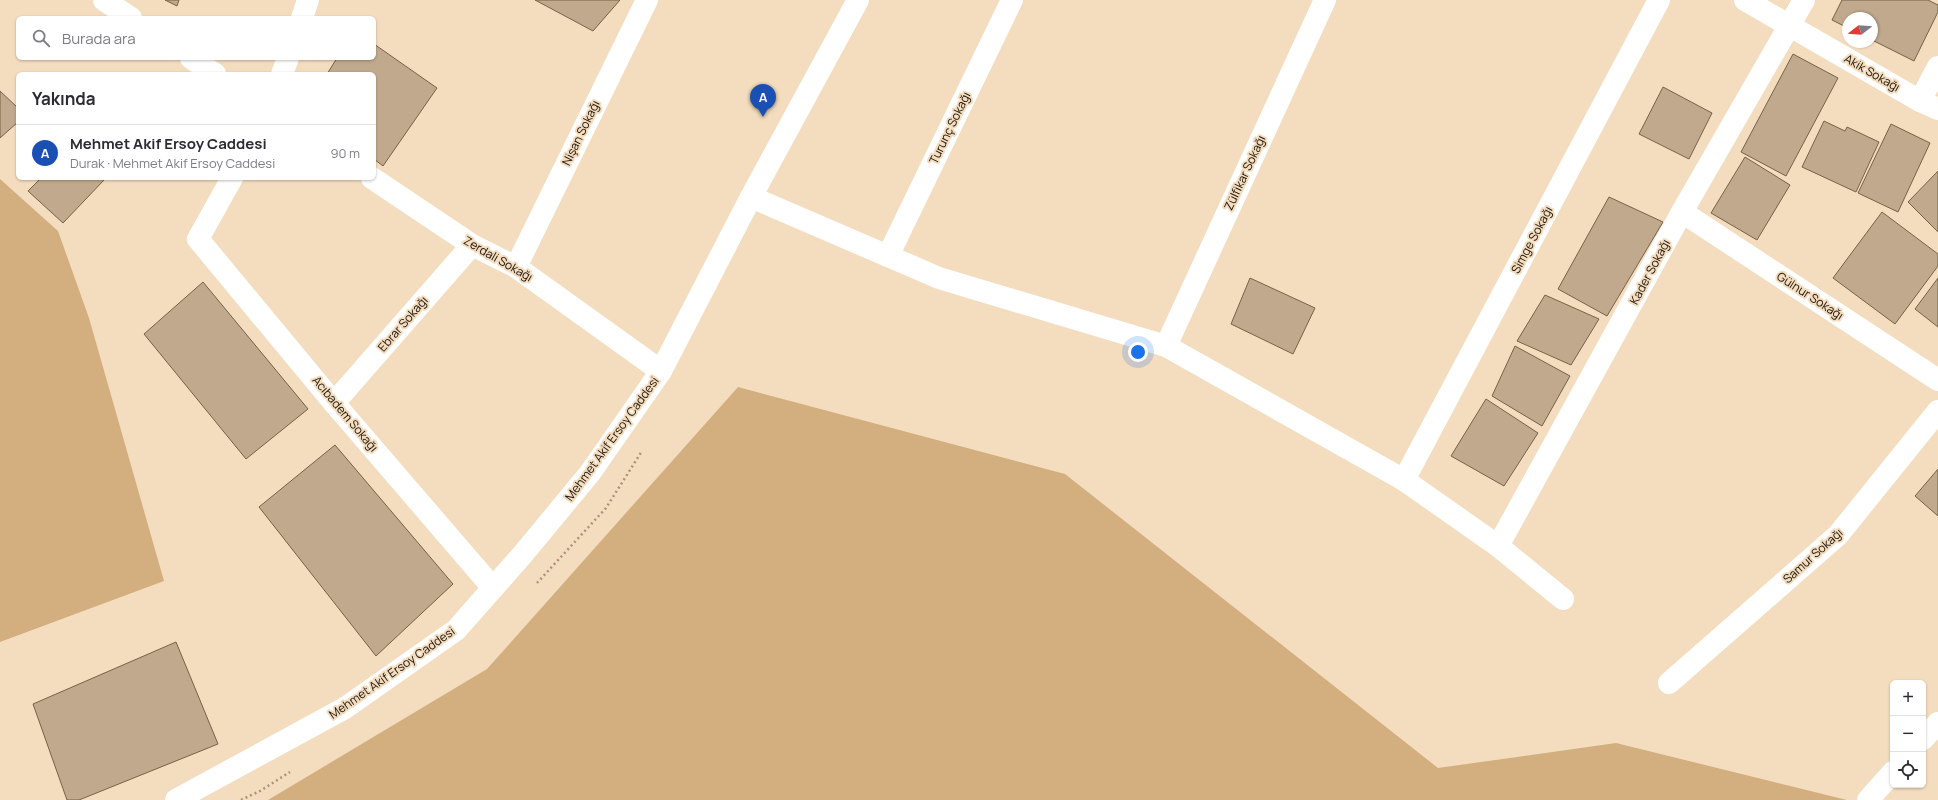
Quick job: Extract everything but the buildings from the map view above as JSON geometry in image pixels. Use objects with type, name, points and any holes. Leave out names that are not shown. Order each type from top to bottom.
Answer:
[{"type":"street","points":[[104,0],[128,16]]},
{"type":"street","points":[[303,16],[308,0]]},
{"type":"street","name":"Nişan Sokağı","points":[[516,267],[647,0]]},
{"type":"street","name":"Mehmet Akif Ersoy Caddesi","points":[[176,800],[345,708],[456,630],[493,588],[590,473],[661,371],[751,196],[858,0]]},
{"type":"street","name":"Turunç Sokağı","points":[[888,256],[1012,0]]},
{"type":"street","name":"Zülfikar Sokağı","points":[[1166,346],[1325,0]]},
{"type":"street","name":"Simge Sokağı","points":[[1404,480],[1659,0]]},
{"type":"street","name":"Akik Sokağı","points":[[1745,0],[1929,105]]},
{"type":"street","name":"Kader Sokağı","points":[[1498,546],[1682,212],[1791,26],[1804,0]]},
{"type":"street","points":[[194,60],[212,72]]},
{"type":"street","points":[[283,72],[287,60]]},
{"type":"street","points":[[1929,105],[1938,67]]},
{"type":"street","name":"Acıbadem Sokağı","points":[[231,180],[198,239],[334,403],[493,588]]},
{"type":"street","name":"Zerdali Sokağı","points":[[375,180],[472,245],[516,267],[661,371]]},
{"type":"street","points":[[751,196],[939,278],[1166,346],[1404,480],[1498,546],[1563,599]]},
{"type":"street","name":"Gülnur Sokağı","points":[[1682,212],[1938,380]]},
{"type":"street","name":"Ebrar Sokağı","points":[[334,403],[472,245]]},
{"type":"street","name":"Samur Sokağı","points":[[1669,683],[1838,535],[1938,411]]},
{"type":"street","points":[[1926,736],[1938,723]]},
{"type":"street","points":[[1868,800],[1890,775]]},
{"type":"shaded area","points":[[0,179],[58,231],[89,318],[164,581],[0,642]]},
{"type":"shaded area","points":[[738,387],[1065,474],[1438,768],[1616,743],[1847,800],[268,800],[487,669]]},
{"type":"place","name":"Mehmet Akif Ersoy Caddesi","points":[[763,117]]}]
